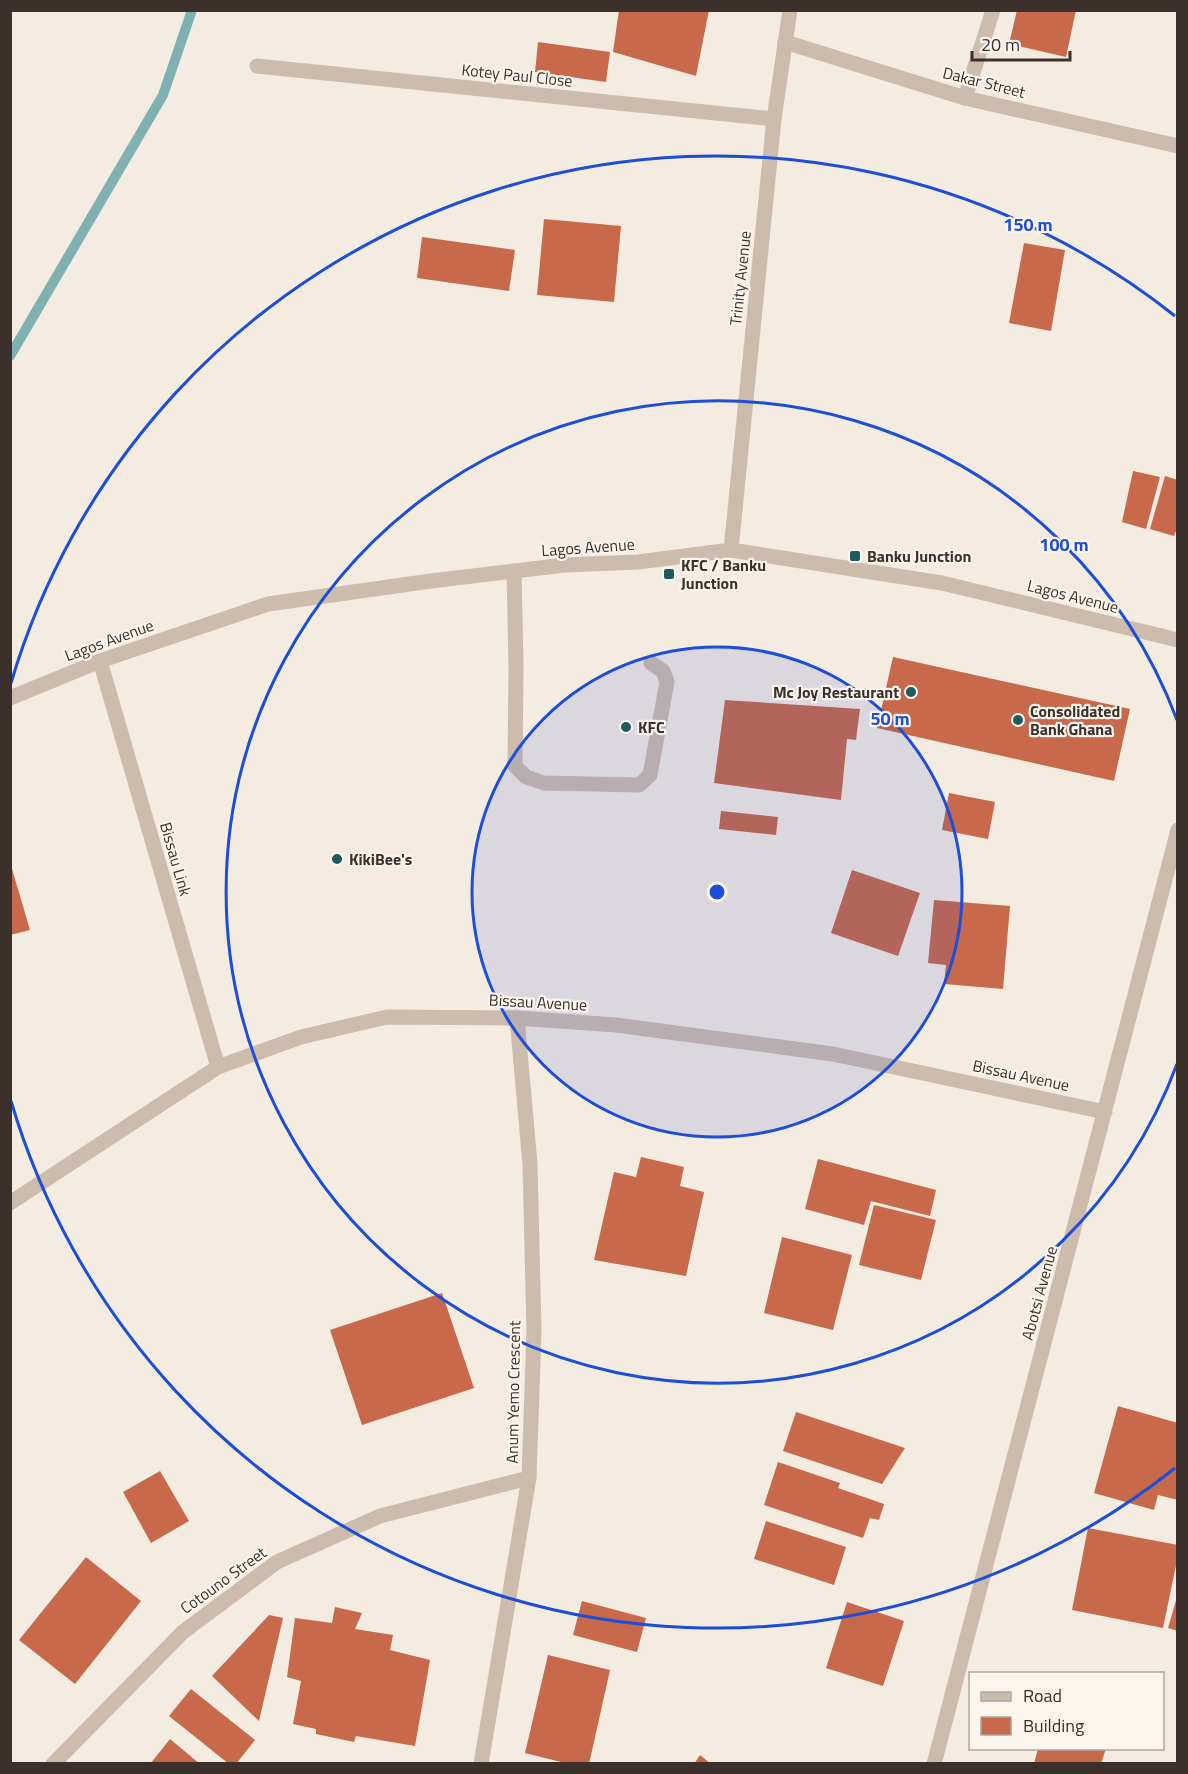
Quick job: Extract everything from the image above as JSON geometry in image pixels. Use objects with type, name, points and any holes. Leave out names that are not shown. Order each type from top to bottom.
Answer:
[{"type":"street","name":"Trinity Avenue","points":[[731,550],[774,119],[790,10]]},
{"type":"street","points":[[965,98],[993,10]]},
{"type":"street","name":"Dakar Street","points":[[785,42],[965,98],[1178,146]]},
{"type":"street","name":"Kotey Paul Close","points":[[257,66],[774,119]]},
{"type":"street","name":"Lagos Avenue","points":[[10,698],[100,661],[268,604],[565,565],[638,561],[731,550],[942,583],[1178,640]]},
{"type":"street","points":[[514,571],[515,766],[526,777],[544,783],[639,785],[650,774],[667,682],[663,671],[651,663]]},
{"type":"street","name":"Bissau Link","points":[[100,661],[218,1067]]},
{"type":"street","name":"Abotsi Avenue","points":[[934,1764],[1178,830]]},
{"type":"street","name":"Bissau Avenue","points":[[10,1203],[218,1067],[301,1037],[387,1017],[517,1018],[616,1025],[833,1054],[1105,1112]]},
{"type":"street","name":"Anum Yemo Crescent","points":[[481,1764],[529,1478],[534,1331],[530,1164],[517,1018]]},
{"type":"street","name":"Cotouno Street","points":[[53,1764],[183,1632],[277,1562],[380,1516],[529,1478]]},
{"type":"building","points":[[619,10],[709,10],[696,76],[613,52]]},
{"type":"building","points":[[1017,10],[1076,10],[1066,57],[1009,44]]},
{"type":"building","points":[[538,42],[610,52],[606,82],[535,72]]},
{"type":"building","points":[[544,219],[621,226],[614,302],[537,295]]},
{"type":"building","points":[[422,237],[515,250],[509,291],[417,278]]},
{"type":"building","points":[[1024,243],[1065,250],[1051,331],[1009,323]]},
{"type":"building","points":[[1133,471],[1160,477],[1146,529],[1122,522]]},
{"type":"building","points":[[1165,476],[1178,480],[1178,525],[1174,536],[1150,529]]},
{"type":"building","points":[[893,657],[1130,709],[1114,781],[877,728]]},
{"type":"building","points":[[725,700],[860,709],[856,740],[847,739],[841,800],[714,783]]},
{"type":"building","points":[[949,793],[995,802],[988,839],[942,830]]},
{"type":"building","points":[[721,811],[778,817],[776,835],[719,829]]},
{"type":"building","points":[[10,862],[30,930],[10,935]]},
{"type":"building","points":[[852,870],[920,893],[898,956],[831,933]]},
{"type":"building","points":[[934,900],[1010,906],[1003,989],[944,984],[946,965],[928,963]]},
{"type":"building","points":[[641,1157],[684,1167],[680,1186],[704,1192],[686,1276],[594,1260],[614,1172],[636,1177]]},
{"type":"building","points":[[818,1159],[936,1190],[930,1216],[871,1201],[864,1225],[805,1209]]},
{"type":"building","points":[[874,1205],[936,1220],[921,1280],[859,1265]]},
{"type":"building","points":[[782,1237],[852,1255],[833,1330],[764,1313]]},
{"type":"building","points":[[442,1293],[474,1388],[362,1425],[330,1330]]},
{"type":"building","points":[[1118,1406],[1178,1423],[1178,1500],[1158,1495],[1154,1510],[1094,1493]]},
{"type":"building","points":[[796,1412],[905,1448],[882,1484],[783,1451]]},
{"type":"building","points":[[778,1462],[840,1483],[838,1488],[884,1504],[879,1520],[870,1518],[863,1538],[764,1505]]},
{"type":"building","points":[[160,1471],[189,1521],[151,1543],[123,1492]]},
{"type":"building","points":[[766,1521],[846,1547],[834,1585],[754,1559]]},
{"type":"building","points":[[1088,1528],[1178,1545],[1178,1556],[1163,1628],[1072,1610]]},
{"type":"building","points":[[86,1557],[141,1601],[75,1684],[19,1640]]},
{"type":"building","points":[[1178,1597],[1178,1631],[1168,1628]]},
{"type":"building","points":[[582,1601],[646,1618],[637,1652],[573,1635]]},
{"type":"building","points":[[847,1602],[904,1621],[883,1686],[826,1668]]},
{"type":"building","points":[[335,1607],[362,1613],[355,1629],[393,1635],[390,1650],[430,1660],[415,1746],[356,1736],[354,1742],[316,1734],[316,1729],[293,1724],[301,1681],[287,1677],[295,1618],[332,1623]]},
{"type":"building","points":[[269,1615],[283,1618],[259,1721],[212,1676]]},
{"type":"building","points":[[548,1655],[610,1670],[589,1764],[569,1764],[525,1753]]},
{"type":"building","points":[[191,1689],[255,1740],[236,1764],[229,1764],[169,1716]]},
{"type":"building","points":[[170,1739],[200,1764],[150,1764]]},
{"type":"building","points":[[1038,1750],[1105,1750],[1101,1764],[1034,1764]]},
{"type":"building","points":[[700,1755],[711,1764],[694,1764]]},
{"type":"waterway","points":[[10,356],[163,95],[192,10]]},
{"type":"place","name":"Banku Junction","points":[[855,556]]},
{"type":"place","name":"KFC / Banku Junction","points":[[669,574]]},
{"type":"place","name":"Mc Joy Restaurant","points":[[911,692]]},
{"type":"place","name":"Consolidated Bank Ghana","points":[[1018,720]]},
{"type":"place","name":"KFC","points":[[626,727]]},
{"type":"place","name":"KikiBee's","points":[[337,859]]}]
